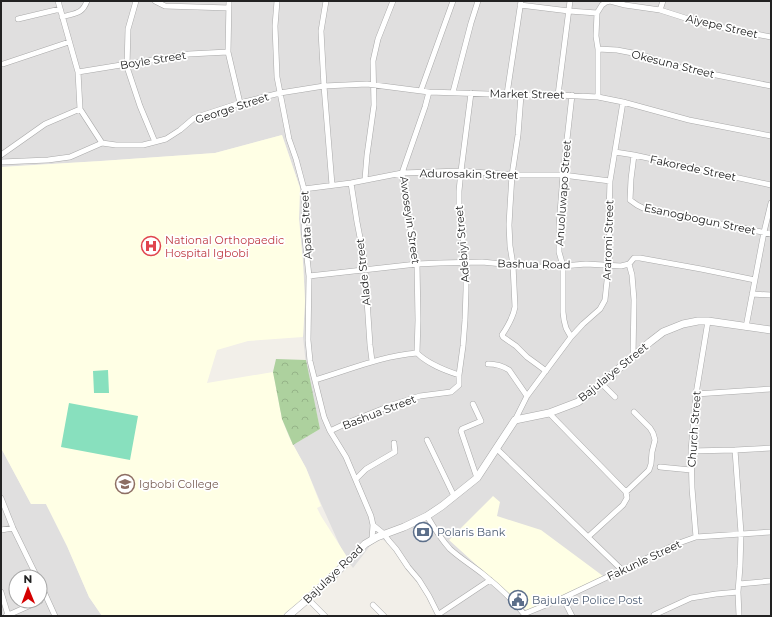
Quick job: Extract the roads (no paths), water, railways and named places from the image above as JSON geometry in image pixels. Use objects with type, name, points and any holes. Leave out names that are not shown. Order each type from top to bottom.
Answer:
[{"type":"street","points":[[58,1],[78,72],[80,109],[102,143]]},
{"type":"street","points":[[62,17],[80,12],[86,1]]},
{"type":"street","points":[[136,1],[128,29],[128,70],[140,106],[155,142]]},
{"type":"street","points":[[155,1],[165,6],[228,8]]},
{"type":"street","points":[[229,1],[228,52],[240,104]]},
{"type":"street","name":"Apata Street","points":[[277,1],[275,26],[277,77],[289,138],[304,188],[304,230],[308,276],[308,340],[310,361],[324,417],[329,429],[346,457],[356,479],[371,516],[373,525]]},
{"type":"street","points":[[326,1],[321,31],[332,185]]},
{"type":"street","points":[[365,179],[374,105],[373,61],[378,39],[393,1]]},
{"type":"street","points":[[421,90],[453,1]]},
{"type":"street","points":[[453,92],[478,1]]},
{"type":"street","points":[[558,94],[570,1]]},
{"type":"street","name":"Aiyepe Street","points":[[597,13],[602,5],[610,1],[660,10],[704,24],[771,37]]},
{"type":"street","points":[[660,10],[663,1]]},
{"type":"street","points":[[508,94],[520,3],[569,11],[597,13],[596,36],[598,49],[598,97]]},
{"type":"street","points":[[18,19],[60,9]]},
{"type":"street","points":[[3,64],[70,42]]},
{"type":"street","name":"Okesuna Street","points":[[598,49],[617,50],[643,55],[672,66],[771,86]]},
{"type":"street","name":"Boyle Street","points":[[78,72],[189,54],[228,52]]},
{"type":"street","name":"Market Street","points":[[280,93],[324,86],[373,84],[429,92],[521,95],[558,94],[598,97],[623,102],[689,120],[771,136]]},
{"type":"street","name":"Awoseyin Street","points":[[416,353],[418,320],[417,264],[405,200],[402,173],[429,92]]},
{"type":"street","name":"George Street","points":[[1,162],[48,160],[70,157],[102,143],[116,145],[143,145],[166,139],[194,118],[280,93]]},
{"type":"street","name":"Adebiyi Street","points":[[451,392],[459,385],[458,376],[463,346],[465,320],[466,262],[459,207],[461,171],[472,93]]},
{"type":"street","points":[[521,95],[518,135],[512,175],[509,225],[515,307],[514,313],[502,336],[546,371]]},
{"type":"street","name":"Anuoluwapo Street","points":[[570,337],[566,328],[563,312],[563,266],[559,252],[559,226],[572,95]]},
{"type":"street","name":"Araromi Street","points":[[515,420],[527,396],[570,337],[600,309],[605,300],[610,252],[610,181],[623,102]]},
{"type":"street","points":[[1,155],[45,124],[80,109]]},
{"type":"street","name":"Fakorede Street","points":[[615,152],[771,185]]},
{"type":"street","name":"Esanogbogun Street","points":[[634,155],[630,200],[637,205],[643,208],[771,234]]},
{"type":"street","name":"Adurosakin Street","points":[[304,188],[351,183],[365,179],[402,173],[461,171],[512,175],[563,175],[610,181]]},
{"type":"street","name":"Alade Street","points":[[351,183],[363,253],[372,361]]},
{"type":"street","points":[[746,327],[771,203]]},
{"type":"street","name":"Bashua Road","points":[[308,276],[417,264],[466,262],[513,265],[563,266],[586,264],[621,266],[629,264],[634,258],[640,258],[701,268],[756,280]]},
{"type":"street","points":[[629,264],[633,281],[633,356]]},
{"type":"street","points":[[752,294],[771,295]]},
{"type":"street","name":"Bajulaiye Street","points":[[515,420],[549,413],[578,402],[663,332],[683,324],[708,321],[771,330]]},
{"type":"street","name":"Church Street","points":[[696,537],[691,451],[696,394],[708,321]]},
{"type":"street","points":[[315,380],[372,361],[401,354],[416,353],[439,368],[458,376]]},
{"type":"street","points":[[488,364],[505,367],[515,378],[527,396]]},
{"type":"street","points":[[601,383],[615,397]]},
{"type":"street","points":[[696,394],[771,389]]},
{"type":"street","name":"Bashua Street","points":[[329,429],[420,396],[451,392]]},
{"type":"street","points":[[473,404],[480,421],[461,431],[477,478]]},
{"type":"street","points":[[626,492],[649,470],[655,440],[650,428],[634,412]]},
{"type":"street","points":[[549,413],[626,492],[627,498],[623,505],[588,537]]},
{"type":"street","points":[[515,420],[477,478],[427,516],[441,538],[451,549],[490,580],[516,604],[524,615]]},
{"type":"street","points":[[426,440],[454,496]]},
{"type":"street","points":[[356,479],[366,469],[394,452],[394,443]]},
{"type":"street","points":[[497,448],[622,570]]},
{"type":"street","points":[[691,451],[771,448]]},
{"type":"street","points":[[735,450],[740,533],[738,592],[739,616]]},
{"type":"street","points":[[660,467],[691,470]]},
{"type":"street","points":[[1,498],[13,528],[33,569]]},
{"type":"street","name":"Bajulaye Road","points":[[288,616],[338,571],[365,544],[372,539],[404,527],[427,516]]},
{"type":"street","points":[[373,525],[384,534],[419,580],[439,615],[490,580]]},
{"type":"street","points":[[372,539],[373,525]]},
{"type":"street","points":[[1,530],[13,528]]},
{"type":"street","name":"Fakunle Street","points":[[524,615],[679,543],[696,537],[771,532]]},
{"type":"street","points":[[739,584],[771,581]]},
{"type":"street","points":[[1,592],[8,616],[23,609]]},
{"type":"street","points":[[654,615],[691,598],[738,592]]},
{"type":"street","points":[[563,598],[572,616]]},
{"type":"street","points":[[308,599],[325,616]]},
{"type":"street","points":[[48,600],[55,616]]},
{"type":"street","points":[[373,605],[384,616]]},
{"type":"place","name":"National Orthopaedic Hospital Igbobi","points":[[151,246]]},
{"type":"place","name":"Igbobi College","points":[[125,484]]},
{"type":"place","name":"Polaris Bank","points":[[423,532]]},
{"type":"place","name":"Bajulaye Police Post","points":[[518,600]]}]
